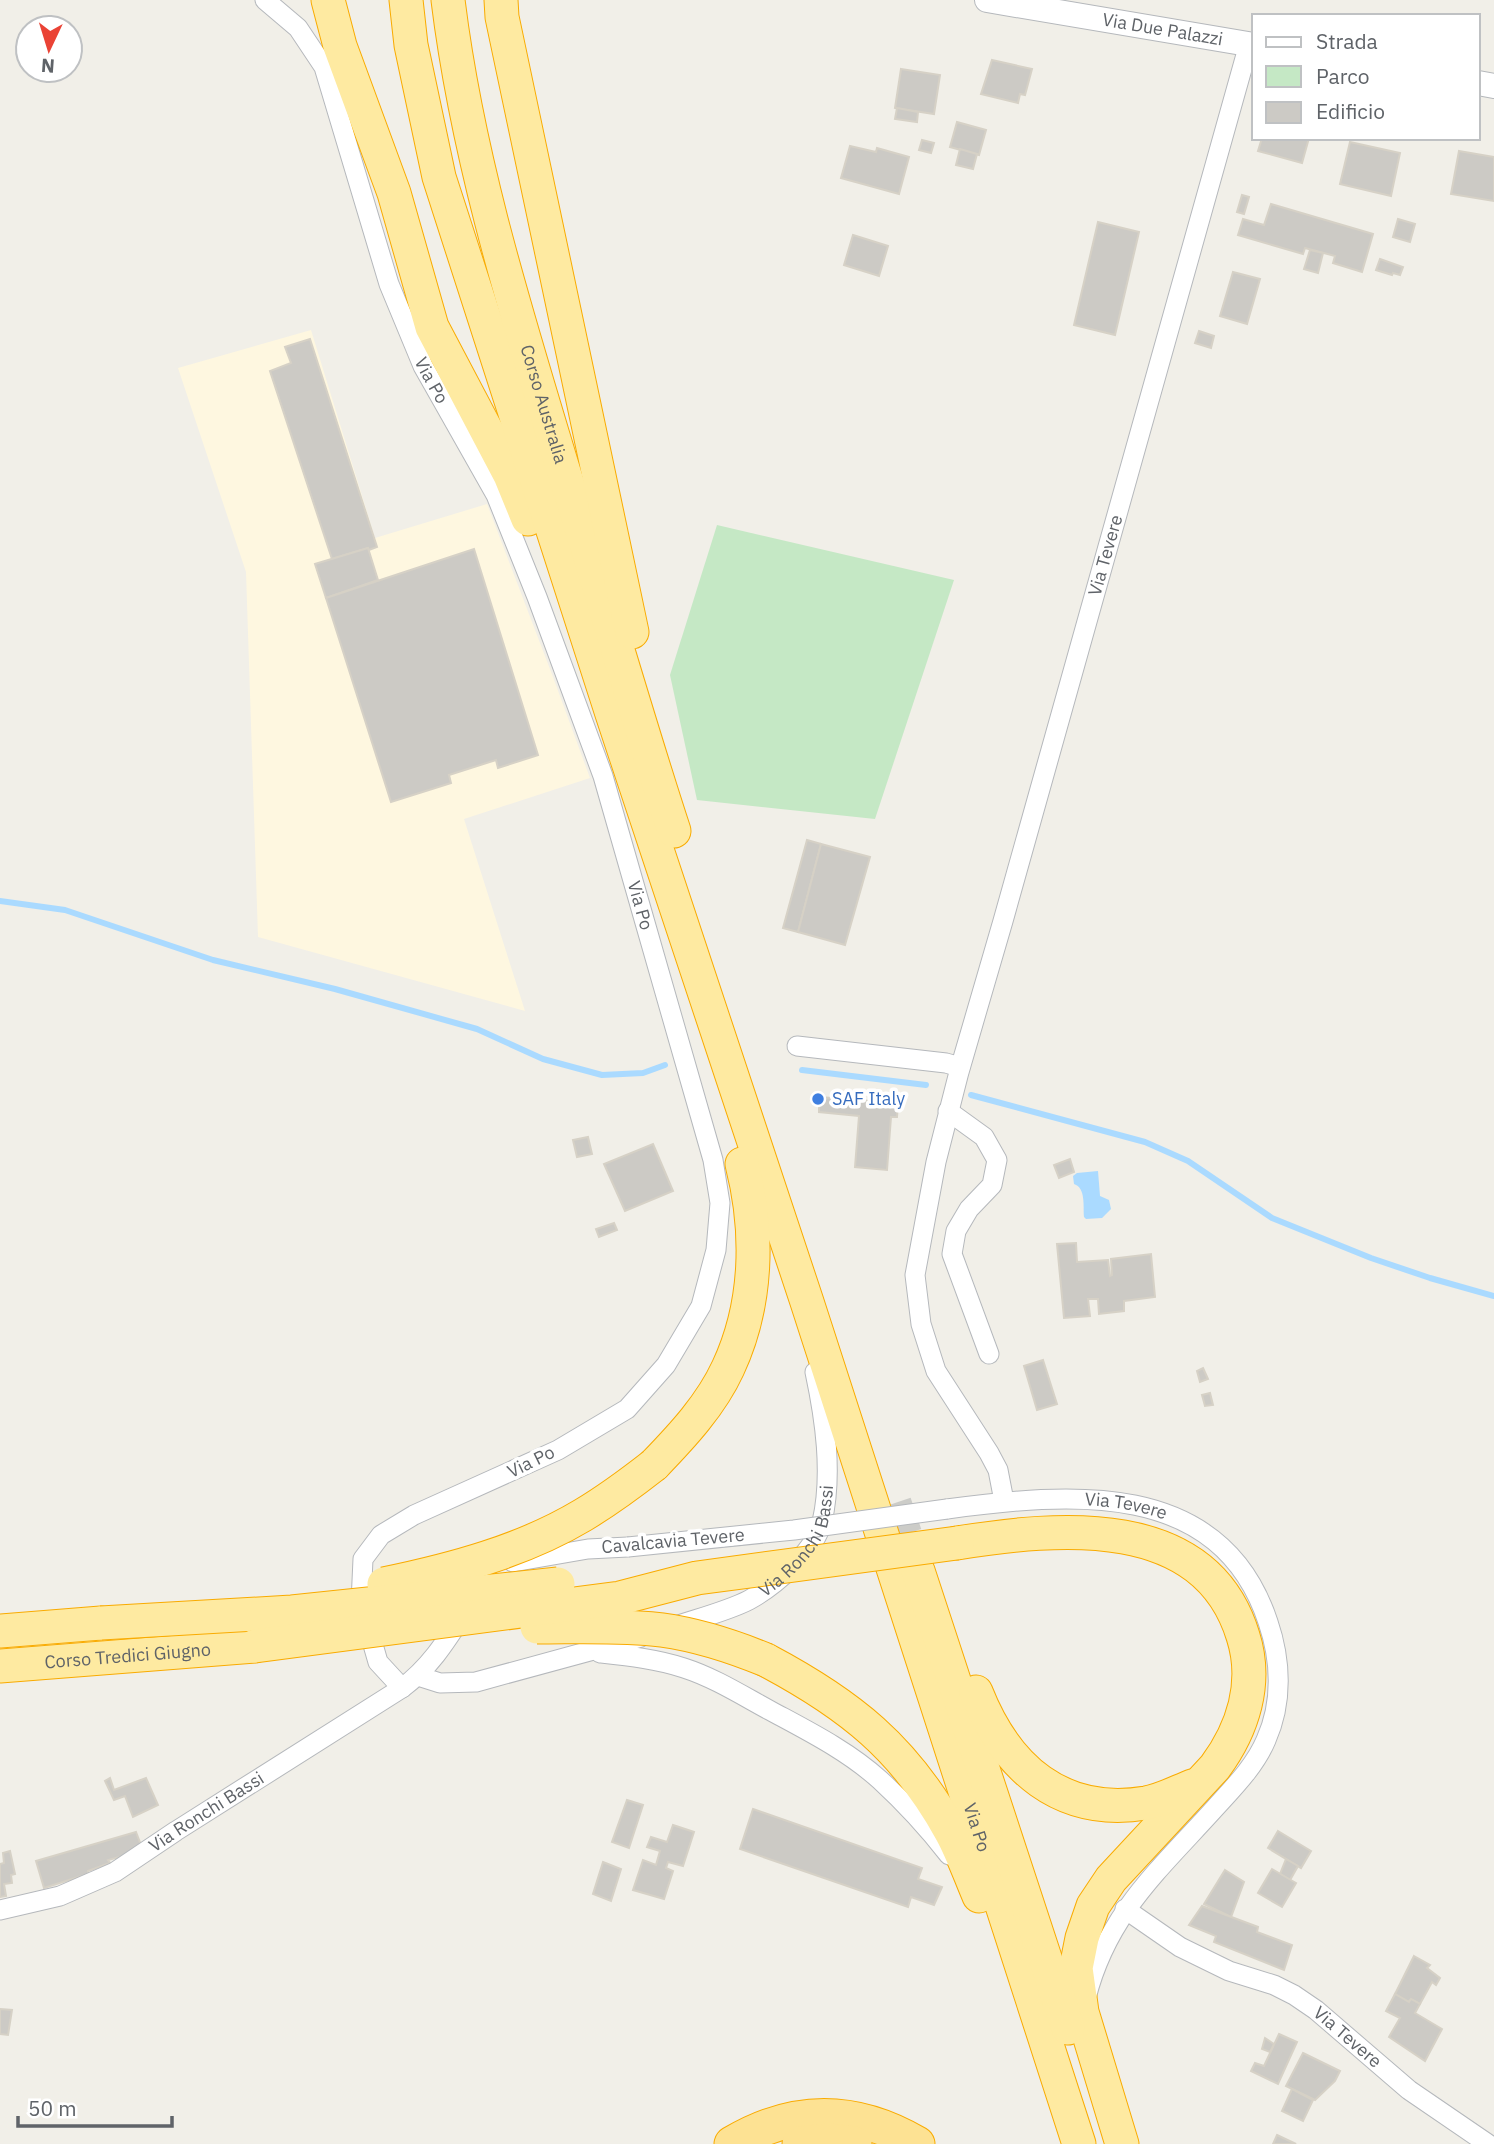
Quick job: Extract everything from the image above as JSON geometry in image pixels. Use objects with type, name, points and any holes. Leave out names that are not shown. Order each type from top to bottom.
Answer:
[{"type":"highway","points":[[328,0],[340,46],[394,193],[432,327],[510,475],[612,714]]},
{"type":"highway","points":[[351,0],[376,100],[394,193]]},
{"type":"highway","name":"Corso Australia","points":[[406,0],[411,45],[439,177],[612,714]]},
{"type":"highway","name":"Corso Australia","points":[[448,0],[463,102],[516,315],[665,803]]},
{"type":"highway","points":[[501,0],[502,18],[617,552],[665,803],[895,1503]]},
{"type":"highway","name":"Via Po","points":[[612,714],[807,1302],[1079,2144]]},
{"type":"highway","points":[[101,1623],[335,1594],[449,1568],[522,1545],[582,1516],[625,1488],[654,1465],[686,1430],[708,1403],[729,1367],[748,1303],[754,1247],[749,1192],[684,931]]},
{"type":"highway","points":[[255,1646],[620,1598],[694,1578],[998,1537],[1090,1533],[1125,1537],[1153,1543],[1192,1563],[1226,1598],[1239,1623],[1248,1657],[1248,1685],[1238,1728],[1221,1759],[1111,1879],[1093,1906],[1082,1938],[1076,1968],[1082,2012],[1122,2144]]},
{"type":"highway","name":"Via Po","points":[[1106,2144],[918,1571],[940,1595],[989,1721],[1005,1748],[1038,1780],[1077,1801],[1120,1805],[1147,1803],[1200,1782]]},
{"type":"highway","points":[[101,1623],[292,1612],[617,1577],[694,1578]]},
{"type":"highway","name":"Corso Tredici Giugno","points":[[0,1631],[101,1623]]},
{"type":"highway","points":[[255,1646],[535,1627],[608,1627],[660,1630],[691,1636],[766,1660],[826,1694],[859,1718],[889,1746],[919,1781],[952,1834],[1064,2098]]},
{"type":"highway","name":"Corso Tredici Giugno","points":[[0,1666],[255,1646]]},
{"type":"highway","points":[[732,2144],[767,2126],[789,2120],[830,2116],[875,2124],[917,2144]]},
{"type":"highway","points":[[800,2144],[828,2141],[854,2144]]},
{"type":"street","name":"Via Po","points":[[265,0],[298,28],[324,67],[394,296],[423,366],[496,495],[537,597],[607,789],[713,1160],[720,1203],[716,1250],[701,1306],[666,1365],[627,1409],[558,1450],[414,1515],[381,1535],[363,1559],[360,1603],[378,1662],[410,1682]]},
{"type":"street","name":"Via Due Palazzi","points":[[988,0],[1252,44]]},
{"type":"street","name":"Via Tevere","points":[[1082,2012],[1088,1988],[1106,1942],[1125,1909],[1154,1873],[1248,1771],[1266,1741],[1279,1690],[1273,1638],[1264,1608],[1247,1577],[1214,1539],[1192,1525],[1165,1513],[1098,1499],[1004,1501],[998,1470],[980,1436],[936,1371],[921,1324],[915,1275],[936,1162],[960,1067],[1252,44]]},
{"type":"street","points":[[797,1046],[946,1063],[960,1067]]},
{"type":"street","points":[[948,1111],[984,1137],[997,1160],[992,1185],[969,1209],[956,1231],[952,1254],[989,1354]]},
{"type":"street","name":"Via Ronchi Bassi","points":[[0,1910],[60,1896],[115,1872],[410,1682],[475,1682],[653,1634],[749,1600],[778,1580],[806,1552],[821,1524],[827,1474],[824,1415],[813,1364],[807,1302]]},
{"type":"street","name":"Cavalcavia Tevere","points":[[410,1682],[441,1650],[496,1568],[529,1558],[588,1549],[793,1530],[1004,1501]]},
{"type":"street","name":"Via Ronchi Bassi","points":[[585,1651],[638,1657],[684,1668],[716,1682],[824,1740],[879,1779],[973,1881]]},
{"type":"street","name":"Via Tevere","points":[[1125,1909],[1180,1947],[1229,1971],[1274,1985],[1316,2010],[1409,2090],[1488,2144]]},
{"type":"shaded area","points":[[311,330],[375,538],[487,504],[590,778],[464,819],[525,1011],[258,937],[246,572],[178,368]]},
{"type":"green space","points":[[717,525],[954,580],[875,819],[697,800],[670,675]]},
{"type":"water","points":[[1098,1171],[1100,1196],[1109,1200],[1111,1209],[1102,1218],[1086,1219],[1082,1193],[1074,1184],[1073,1176],[1077,1173]]},
{"type":"building","points":[[992,60],[1032,69],[1025,95],[1020,94],[1018,103],[981,94]]},
{"type":"building","points":[[901,69],[940,75],[934,114],[895,108]]},
{"type":"building","points":[[897,108],[918,112],[917,122],[895,119]]},
{"type":"building","points":[[957,122],[986,130],[979,155],[950,147]]},
{"type":"building","points":[[922,140],[934,143],[931,153],[919,150]]},
{"type":"building","points":[[1261,140],[1308,140],[1302,163],[1258,151]]},
{"type":"building","points":[[1350,142],[1400,153],[1391,196],[1340,184]]},
{"type":"building","points":[[850,146],[876,152],[877,148],[909,157],[899,194],[841,178]]},
{"type":"building","points":[[960,149],[977,154],[973,169],[956,165]]},
{"type":"building","points":[[1459,151],[1494,157],[1494,201],[1451,194]]},
{"type":"building","points":[[1242,195],[1249,197],[1244,214],[1237,212]]},
{"type":"building","points":[[1271,204],[1373,234],[1362,272],[1333,263],[1335,256],[1305,248],[1303,254],[1238,235],[1243,219],[1264,225]]},
{"type":"building","points":[[1398,219],[1415,224],[1410,242],[1393,237]]},
{"type":"building","points":[[1098,222],[1139,232],[1115,335],[1074,325]]},
{"type":"building","points":[[853,235],[888,246],[879,276],[844,265]]},
{"type":"building","points":[[1310,250],[1323,253],[1318,273],[1304,269]]},
{"type":"building","points":[[1380,259],[1403,267],[1400,275],[1376,270]]},
{"type":"building","points":[[1233,272],[1260,279],[1247,324],[1220,316]]},
{"type":"building","points":[[1199,331],[1214,336],[1211,348],[1195,343]]},
{"type":"building","points":[[310,339],[377,547],[332,559],[270,371],[291,363],[285,347]]},
{"type":"building","points":[[368,548],[378,580],[326,598],[315,564]]},
{"type":"building","points":[[474,549],[538,755],[498,768],[496,760],[449,775],[451,783],[391,802],[326,598]]},
{"type":"building","points":[[807,840],[821,844],[798,932],[783,928]]},
{"type":"building","points":[[821,844],[870,857],[845,945],[798,932]]},
{"type":"building","points":[[819,1097],[898,1103],[897,1117],[891,1117],[887,1170],[855,1167],[859,1116],[819,1112]]},
{"type":"building","points":[[588,1137],[592,1154],[577,1157],[573,1140]]},
{"type":"building","points":[[653,1144],[673,1191],[625,1211],[604,1164]]},
{"type":"building","points":[[1070,1159],[1074,1172],[1059,1178],[1054,1165]]},
{"type":"building","points":[[614,1223],[617,1230],[599,1237],[596,1229]]},
{"type":"building","points":[[1076,1243],[1077,1262],[1108,1260],[1110,1276],[1111,1259],[1151,1254],[1155,1297],[1124,1301],[1124,1311],[1099,1314],[1098,1299],[1088,1299],[1090,1316],[1064,1318],[1057,1244]]},
{"type":"building","points":[[1043,1360],[1057,1404],[1037,1410],[1024,1366]]},
{"type":"building","points":[[1203,1368],[1208,1379],[1200,1382],[1197,1371]]},
{"type":"building","points":[[1210,1393],[1213,1405],[1205,1406],[1202,1395]]},
{"type":"building","points":[[110,1778],[114,1790],[146,1778],[158,1805],[133,1817],[125,1796],[114,1800],[105,1781]]},
{"type":"building","points":[[627,1800],[643,1805],[629,1848],[612,1842]]},
{"type":"building","points":[[753,1809],[922,1868],[918,1879],[942,1887],[934,1905],[911,1897],[908,1907],[740,1849]]},
{"type":"building","points":[[673,1825],[694,1832],[683,1866],[668,1862],[666,1868],[673,1871],[664,1899],[633,1890],[643,1860],[656,1865],[660,1851],[647,1847],[651,1837],[667,1842]]},
{"type":"building","points":[[1278,1831],[1311,1851],[1301,1868],[1268,1848]]},
{"type":"building","points":[[136,1832],[141,1845],[138,1852],[108,1860],[110,1863],[88,1871],[88,1874],[44,1888],[36,1861]]},
{"type":"building","points":[[10,1851],[15,1874],[11,1875],[12,1883],[4,1884],[6,1896],[0,1897],[0,1864],[4,1863],[3,1853]]},
{"type":"building","points":[[1286,1859],[1298,1866],[1290,1880],[1280,1874]]},
{"type":"building","points":[[603,1862],[621,1869],[611,1901],[593,1894]]},
{"type":"building","points":[[1272,1869],[1296,1883],[1282,1907],[1258,1893]]},
{"type":"building","points":[[1225,1870],[1244,1882],[1231,1917],[1204,1904]]},
{"type":"building","points":[[1202,1906],[1258,1927],[1257,1932],[1292,1945],[1284,1970],[1214,1942],[1216,1936],[1189,1925]]},
{"type":"building","points":[[1414,1956],[1430,1965],[1427,1968],[1440,1978],[1436,1985],[1432,1982],[1420,2004],[1411,1999],[1409,2002],[1395,1994]]},
{"type":"building","points":[[1395,1994],[1409,2002],[1411,1999],[1420,2004],[1415,2013],[1442,2029],[1425,2061],[1389,2037],[1400,2018],[1386,2011]]},
{"type":"building","points":[[0,2009],[12,2010],[8,2035],[0,2034]]},
{"type":"building","points":[[1279,2034],[1297,2042],[1278,2084],[1251,2071],[1255,2063],[1264,2066]]},
{"type":"building","points":[[1265,2038],[1274,2044],[1270,2052],[1262,2049]]},
{"type":"building","points":[[1303,2053],[1340,2071],[1335,2081],[1315,2100],[1286,2086]]},
{"type":"building","points":[[1292,2089],[1313,2100],[1303,2121],[1282,2111]]},
{"type":"building","points":[[1277,2135],[1296,2144],[1273,2144]]},
{"type":"waterway","points":[[0,901],[65,910],[213,960],[335,989],[477,1029],[543,1059],[602,1075],[643,1073],[665,1065]]},
{"type":"waterway","points":[[802,1070],[926,1085]]},
{"type":"waterway","points":[[971,1095],[1145,1142],[1188,1161],[1272,1218],[1371,1258],[1494,1296]]},
{"type":"tunnel","points":[[895,1503],[918,1571]]},
{"type":"place","name":"SAF Italy","points":[[818,1099]]}]
